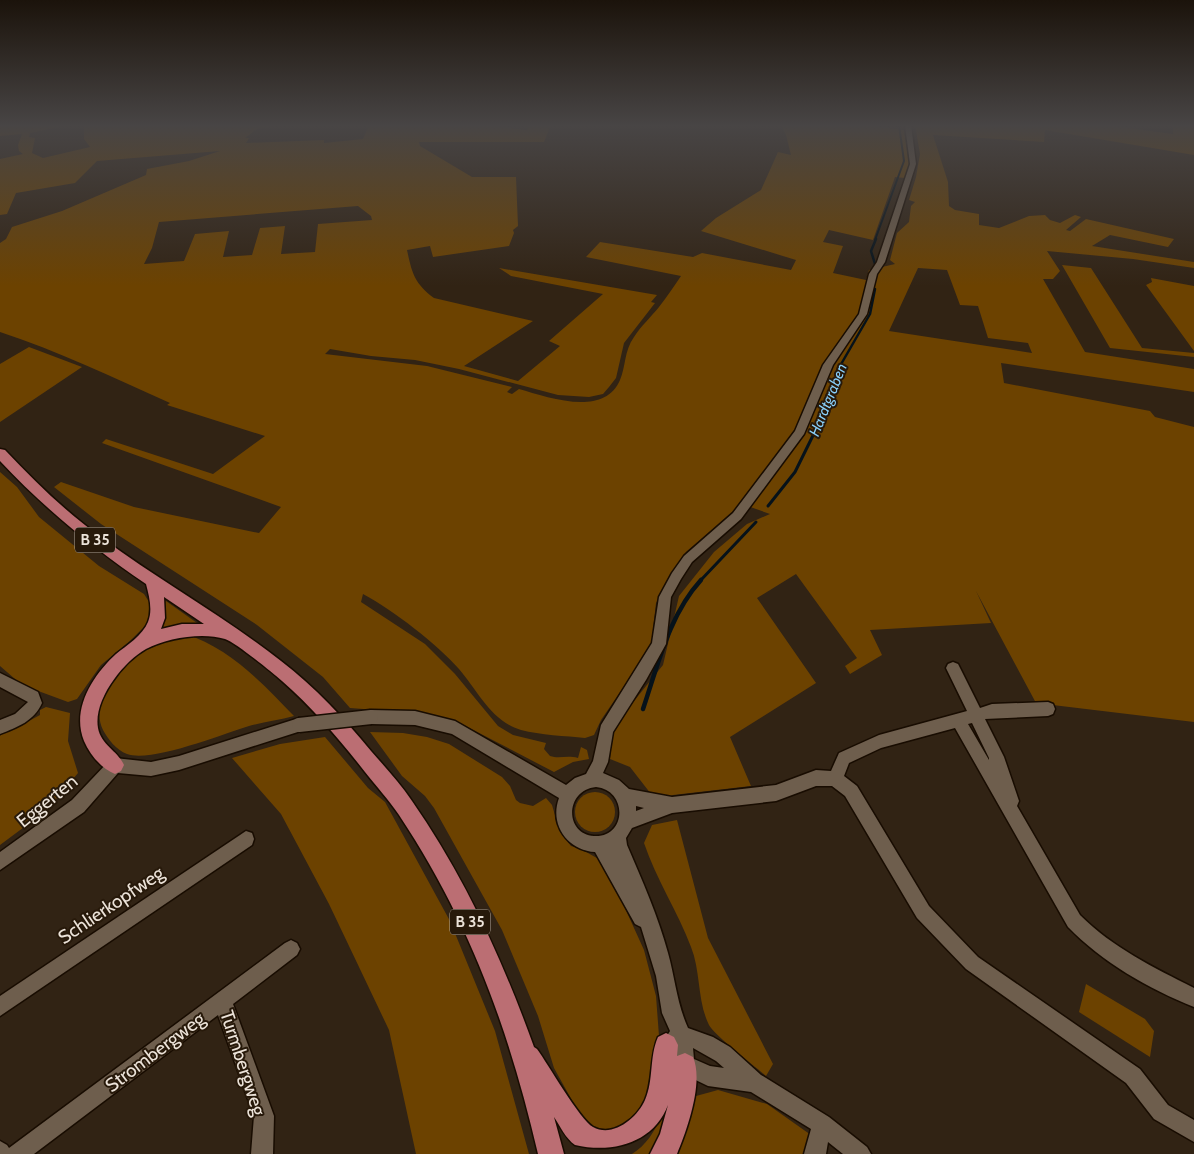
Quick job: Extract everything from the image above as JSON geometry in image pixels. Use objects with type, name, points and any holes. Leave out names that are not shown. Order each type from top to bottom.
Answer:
[{"type":"main road","name":"B 35","points":[[0,453],[40,495],[77,526],[275,666],[308,694],[342,728],[403,804],[431,848],[466,912],[497,984],[522,1047],[551,1154]]},
{"type":"main road","points":[[116,766],[102,756],[90,734],[88,717],[92,699],[109,671],[138,646],[155,624],[159,604],[153,581]]},
{"type":"main road","points":[[138,646],[165,633],[190,629],[228,632]]},
{"type":"main road","name":"B 35","points":[[522,1047],[570,1120],[584,1137],[599,1144],[613,1146],[626,1143],[649,1122],[659,1096],[674,1041]]},
{"type":"main road","points":[[662,1154],[676,1120],[683,1090],[685,1065]]},
{"type":"street","points":[[591,780],[600,762],[606,730],[642,676],[659,644],[665,597],[676,576],[688,559],[737,516],[800,432],[828,365],[863,314],[873,274],[881,262],[908,179]]},
{"type":"street","points":[[953,668],[996,757],[1020,827]]},
{"type":"street","points":[[0,679],[5,684],[33,697],[35,703],[30,712],[15,722],[0,728]]},
{"type":"street","points":[[835,779],[844,758],[879,742],[992,711],[1048,709]]},
{"type":"street","points":[[116,766],[151,769],[179,764],[213,751],[299,725],[371,717],[415,718],[455,728],[568,795]]},
{"type":"street","points":[[958,720],[1074,921],[1088,938],[1194,998]]},
{"type":"street","points":[[600,762],[603,775],[618,788],[628,806],[619,845],[636,885],[665,976],[674,1041],[672,1054],[685,1065],[708,1076],[754,1082]]},
{"type":"street","name":"Eggerten","points":[[0,862],[78,806],[116,766]]},
{"type":"street","points":[[624,796],[672,804],[776,793],[816,778],[835,779],[851,791],[923,912],[972,964],[1133,1076],[1162,1112],[1194,1132]]},
{"type":"street","points":[[610,782],[591,780],[582,782],[568,795],[564,806],[564,818],[568,829],[576,838],[587,843],[599,844],[608,842],[622,829],[672,804]]},
{"type":"street","name":"Schlierkopfweg","points":[[0,1007],[246,839]]},
{"type":"street","points":[[599,844],[651,932]]},
{"type":"street","name":"Strombergweg","points":[[17,1154],[291,949]]},
{"type":"street","name":"Turmbergweg","points":[[224,1001],[264,1116],[262,1154]]},
{"type":"street","points":[[674,1041],[706,1044],[723,1054],[754,1082],[822,1124],[860,1154]]},
{"type":"street","points":[[815,1154],[822,1124]]},
{"type":"shaded area","points":[[0,179],[79,179],[75,183],[16,193],[7,214],[0,215]]},
{"type":"shaded area","points":[[137,179],[516,179],[518,226],[513,230],[514,233],[509,246],[433,257],[430,246],[407,250],[415,277],[427,293],[434,298],[533,321],[464,366],[518,381],[560,346],[549,341],[603,294],[511,276],[499,268],[657,295],[651,302],[655,303],[624,343],[616,378],[603,394],[589,397],[558,395],[459,369],[415,360],[371,356],[330,349],[325,354],[427,366],[512,387],[507,392],[512,394],[519,389],[559,400],[574,402],[588,402],[601,399],[612,392],[620,380],[631,342],[681,276],[586,257],[600,242],[693,257],[702,253],[791,270],[796,260],[701,231],[716,218],[761,190],[766,179],[894,179],[873,240],[829,230],[823,242],[843,246],[833,273],[866,280],[869,270],[895,264],[890,260],[897,233],[909,222],[911,206],[915,202],[909,200],[915,179],[947,179],[949,206],[955,210],[979,214],[979,225],[999,228],[1029,216],[1045,215],[1050,220],[1060,223],[1075,215],[1081,217],[1066,230],[1070,231],[1086,219],[1174,239],[1168,247],[1110,235],[1092,246],[1194,262],[1194,268],[1133,259],[1047,251],[1060,271],[1053,279],[1043,279],[1085,352],[1194,369],[1194,392],[1001,363],[1004,383],[1150,411],[1155,417],[1194,427],[1194,722],[1036,703],[976,591],[991,623],[870,630],[882,655],[850,674],[845,666],[857,658],[796,574],[757,598],[816,683],[730,737],[751,786],[673,795],[666,798],[651,794],[630,767],[610,759],[613,727],[663,665],[679,596],[714,552],[747,524],[770,514],[742,504],[686,552],[656,603],[651,647],[601,720],[594,735],[585,738],[528,732],[501,720],[493,713],[450,659],[401,618],[363,594],[361,602],[425,644],[455,674],[498,726],[513,735],[546,743],[544,749],[550,756],[578,758],[581,747],[587,750],[589,759],[573,762],[554,772],[454,720],[429,714],[350,708],[323,677],[257,625],[101,524],[54,487],[61,482],[134,507],[259,533],[281,507],[102,443],[106,439],[213,474],[265,436],[167,405],[170,403],[86,365],[0,332],[0,243],[6,239],[12,227],[62,211]],"holes":[[[358,206],[371,216],[372,220],[318,224],[315,252],[281,254],[285,226],[260,228],[252,255],[223,257],[229,231],[195,234],[184,261],[144,264],[152,248],[159,222]],[[918,268],[947,270],[960,305],[978,306],[988,338],[1028,343],[1032,353],[889,331]]]},
{"type":"shaded area","points":[[1062,265],[1091,268],[1142,348],[1194,353],[1194,357],[1110,348]]},
{"type":"shaded area","points":[[1151,278],[1194,286],[1194,351],[1146,285],[1152,282]]},
{"type":"shaded area","points":[[29,347],[82,367],[0,422],[0,364]]},
{"type":"shaded area","points":[[0,472],[17,487],[39,517],[99,566],[144,594],[151,605],[147,624],[101,665],[77,699],[68,702],[22,685],[0,666]]},
{"type":"shaded area","points":[[166,601],[197,623],[195,625],[179,625],[156,632],[163,602]]},
{"type":"shaded area","points":[[185,634],[217,648],[231,657],[257,679],[294,716],[249,726],[153,755],[138,756],[119,750],[103,730],[100,717],[101,703],[107,689],[116,676],[139,654],[163,640]]},
{"type":"shaded area","points":[[46,707],[70,713],[68,741],[78,773],[47,810],[0,845],[0,734],[10,731],[40,715],[40,710]]},
{"type":"shaded area","points":[[370,732],[403,733],[427,737],[449,744],[502,777],[510,786],[516,800],[520,803],[533,806],[546,798],[552,805],[560,832],[571,846],[579,848],[604,862],[644,950],[656,996],[659,1036],[654,1085],[634,1121],[608,1133],[596,1129],[582,1118],[554,1068],[538,1016],[502,930],[434,808],[425,796],[402,776]]},
{"type":"shaded area","points":[[325,737],[368,788],[385,802],[450,921],[495,1031],[529,1154],[416,1154],[389,1030],[329,904],[281,814],[232,758],[280,744]]},
{"type":"shaded area","points":[[599,792],[606,795],[612,801],[615,812],[614,820],[606,829],[599,832],[591,832],[584,829],[576,820],[575,808],[578,801],[587,793]]},
{"type":"shaded area","points":[[677,820],[708,938],[773,1064],[766,1076],[726,1043],[709,1025],[705,1016],[691,947],[644,843],[652,825]]},
{"type":"shaded area","points":[[1086,984],[1145,1019],[1154,1031],[1150,1057],[1079,1012]]},
{"type":"shaded area","points":[[678,1070],[663,1133],[651,1154],[632,1154],[642,1147],[656,1127]]},
{"type":"shaded area","points":[[718,1090],[767,1104],[811,1135],[806,1154],[670,1154],[684,1115],[696,1096]]},
{"type":"waterway","name":"Hardtgraben","points":[[875,240],[897,179]]},
{"type":"waterway","name":"Hardtgraben","points":[[875,264],[871,251],[876,239]]},
{"type":"waterway","name":"Hardtgraben","points":[[834,388],[840,366],[870,314],[875,289]]},
{"type":"waterway","name":"Hardtgraben","points":[[768,506],[795,472],[830,401],[834,387]]},
{"type":"waterway","points":[[700,581],[756,522]]},
{"type":"waterway","points":[[643,709],[673,625],[690,594],[701,580]]}]
